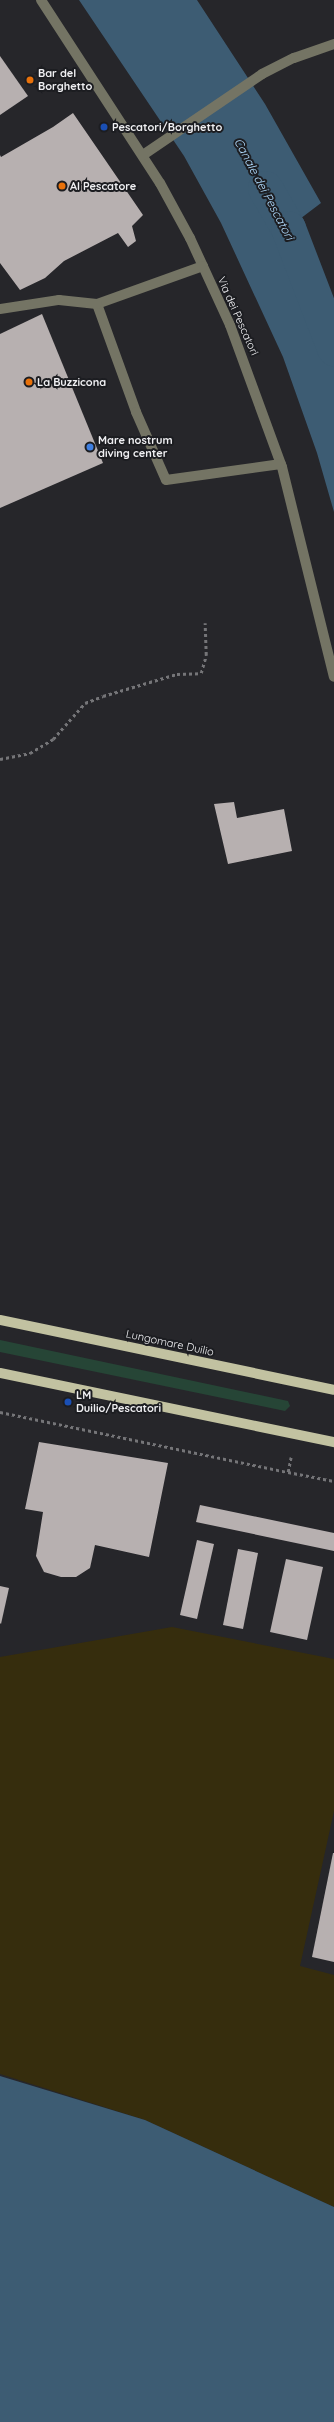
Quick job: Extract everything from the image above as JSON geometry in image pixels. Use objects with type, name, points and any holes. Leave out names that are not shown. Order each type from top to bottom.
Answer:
[{"type":"main road","name":"Lungomare Duilio","points":[[0,1320],[334,1390]]},
{"type":"main road","points":[[0,1373],[334,1442]]},
{"type":"street","name":"Via dei Pescatori","points":[[41,0],[143,155],[203,266],[250,374],[281,464],[334,677]]},
{"type":"street","points":[[143,155],[253,80],[294,58],[334,44]]},
{"type":"street","points":[[0,309],[59,300],[97,304],[203,266]]},
{"type":"street","points":[[97,304],[136,412],[166,480],[281,464]]},
{"type":"path","points":[[0,759],[30,752],[54,739],[85,703],[103,696],[177,674],[201,673],[206,655],[205,623]]},
{"type":"path","points":[[0,1412],[334,1481]]},
{"type":"path","points":[[288,1472],[291,1457]]},
{"type":"green space","points":[[0,1340],[288,1401],[290,1406],[285,1411],[0,1352]]},
{"type":"sand","points":[[172,1627],[334,1659],[334,1811],[300,1966],[334,1975],[334,2207],[145,2120],[0,2074],[0,1657]]},
{"type":"water","points":[[79,0],[197,0],[265,104],[321,203],[288,228],[330,334],[334,331],[334,512],[317,453],[283,357],[221,223],[184,156]]},
{"type":"water","points":[[0,2076],[145,2120],[334,2207],[334,2422],[0,2422]]},
{"type":"building","points":[[0,56],[28,96],[0,115]]},
{"type":"building","name":"Al Pescatore","points":[[73,113],[143,215],[132,226],[136,241],[128,247],[118,233],[64,261],[45,278],[20,290],[0,263],[0,155],[1,157],[53,127]]},
{"type":"building","points":[[42,314],[103,463],[0,508],[0,334]]},
{"type":"building","points":[[234,802],[237,818],[284,809],[292,851],[228,864],[214,804]]},
{"type":"building","points":[[39,1442],[168,1463],[149,1557],[95,1545],[90,1568],[76,1577],[61,1577],[44,1572],[36,1556],[43,1512],[25,1509]]},
{"type":"building","points":[[200,1505],[334,1533],[334,1551],[196,1522]]},
{"type":"building","points":[[197,1540],[214,1544],[197,1619],[180,1615]]},
{"type":"building","points":[[238,1549],[258,1553],[243,1629],[223,1625]]},
{"type":"building","points":[[286,1559],[323,1567],[307,1640],[270,1632]]},
{"type":"building","points":[[0,1586],[9,1588],[1,1624],[0,1623]]},
{"type":"building","points":[[334,1853],[334,1962],[312,1957]]},
{"type":"waterway","name":"Canale dei Pescatori","points":[[265,188],[288,228],[334,348]]},
{"type":"place","name":"Bar del Borghetto","points":[[30,80]]},
{"type":"place","name":"Pescatori/Borghetto","points":[[104,127]]},
{"type":"place","name":"Al Pescatore","points":[[62,186]]},
{"type":"place","name":"La Buzzicona","points":[[29,382]]},
{"type":"place","name":"Mare nostrum diving center","points":[[90,447]]},
{"type":"place","name":"LM Duilio/Pescatori","points":[[68,1402]]}]
